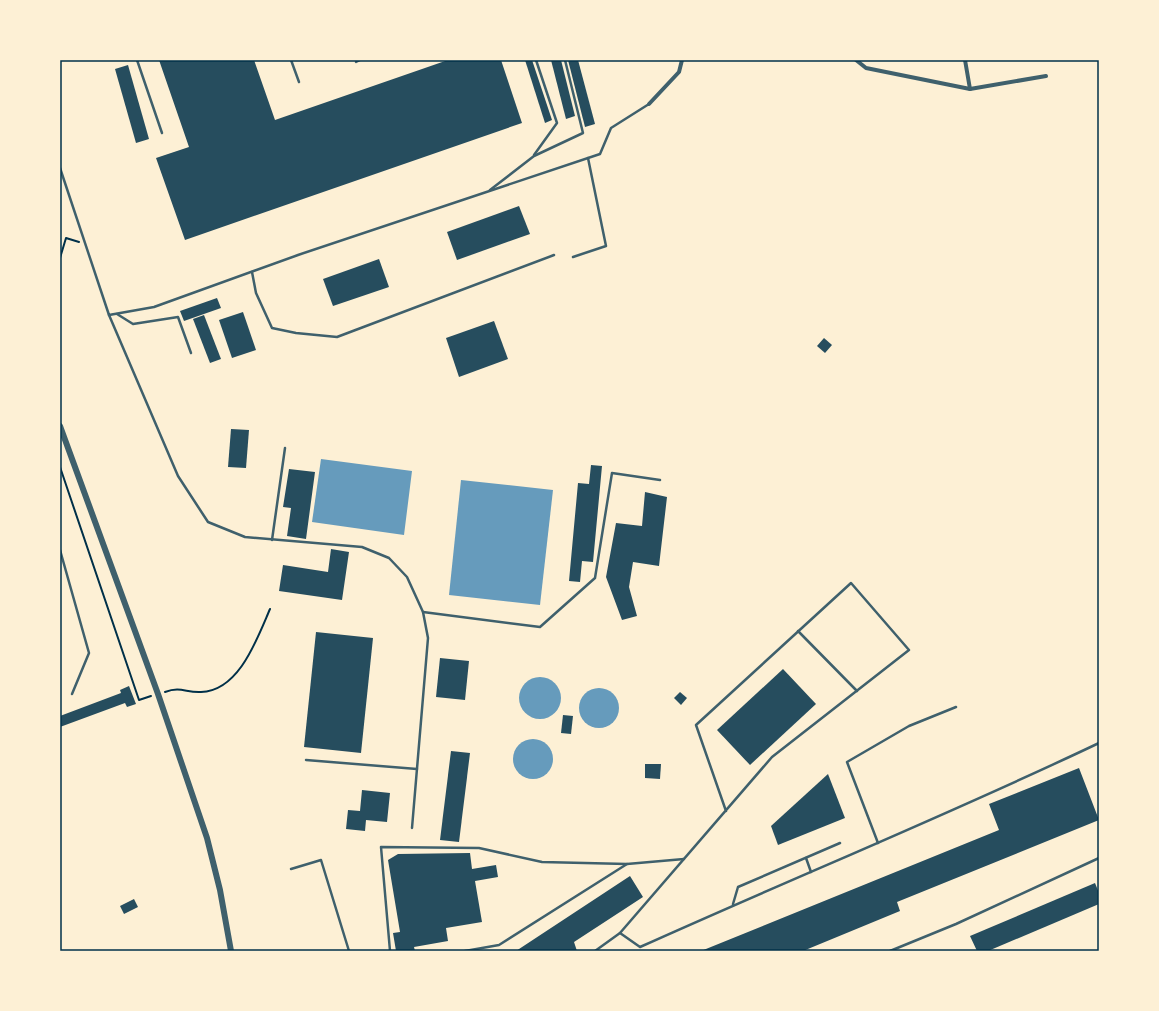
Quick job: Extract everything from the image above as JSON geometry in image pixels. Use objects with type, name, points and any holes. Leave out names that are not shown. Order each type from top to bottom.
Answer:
[{"type":"street","points":[[649,104],[680,72],[682,60]]},
{"type":"street","points":[[856,60],[866,68],[970,88],[1046,76]]},
{"type":"street","points":[[965,60],[970,88]]},
{"type":"street","points":[[60,426],[158,694],[207,838],[220,890],[232,951]]},
{"type":"lane","points":[[137,60],[162,133]]},
{"type":"lane","points":[[291,60],[299,82]]},
{"type":"lane","points":[[356,62],[360,60]]},
{"type":"lane","points":[[534,156],[557,123],[536,60]]},
{"type":"lane","points":[[488,192],[534,156],[583,133],[565,60]]},
{"type":"lane","points":[[110,315],[154,307],[252,272],[600,154],[611,128],[649,104]]},
{"type":"lane","points":[[573,257],[606,246],[588,158]]},
{"type":"lane","points":[[60,168],[110,315],[178,476],[208,522],[245,537],[362,547],[389,558],[406,576],[423,612],[428,638],[412,828]]},
{"type":"lane","points":[[252,272],[256,293],[272,328],[296,333],[337,337],[554,256]]},
{"type":"lane","points":[[116,314],[133,324],[178,317],[191,353]]},
{"type":"lane","points":[[272,540],[284,448]]},
{"type":"lane","points":[[423,612],[540,626],[595,578],[612,473],[660,480]]},
{"type":"lane","points":[[60,550],[89,653],[72,694]]},
{"type":"lane","points":[[595,951],[620,933],[685,859],[726,811],[772,757],[910,650],[851,583],[696,725],[726,811]]},
{"type":"lane","points":[[798,631],[857,691]]},
{"type":"lane","points":[[878,843],[847,762],[908,726],[956,707]]},
{"type":"lane","points":[[620,933],[640,947],[733,905],[878,843],[1099,742]]},
{"type":"lane","points":[[306,760],[417,769]]},
{"type":"lane","points":[[733,905],[738,887],[840,843]]},
{"type":"lane","points":[[390,951],[381,847],[479,848],[542,862],[627,864],[685,859]]},
{"type":"lane","points":[[806,858],[811,872]]},
{"type":"lane","points":[[890,951],[956,924],[1099,858]]},
{"type":"lane","points":[[291,869],[321,860],[349,951]]},
{"type":"lane","points":[[465,951],[499,945],[627,864]]},
{"type":"path","points":[[60,258],[66,238],[86,244]]},
{"type":"path","points":[[60,467],[139,700]]},
{"type":"path","points":[[176,688],[200,692],[221,687],[250,656],[270,609]]},
{"type":"water","points":[[321,459],[412,471],[404,535],[312,522]]},
{"type":"water","points":[[461,480],[553,490],[540,605],[449,595]]},
{"type":"water","points":[[540,677],[555,683],[561,698],[555,713],[540,719],[525,713],[519,698],[525,683]]},
{"type":"water","points":[[603,688],[610,691],[616,697],[619,708],[618,716],[610,725],[603,728],[595,728],[588,725],[580,716],[579,704],[582,697],[591,689]]},
{"type":"water","points":[[537,739],[544,742],[550,748],[553,759],[552,767],[544,776],[537,779],[529,779],[522,776],[514,767],[513,755],[516,748],[525,740]]},
{"type":"building","points":[[159,60],[254,60],[275,120],[448,60],[501,60],[522,123],[185,240],[156,158],[189,147]]},
{"type":"building","points":[[525,60],[532,60],[552,120],[545,123]]},
{"type":"building","points":[[551,60],[561,60],[575,116],[566,119]]},
{"type":"building","points":[[568,60],[578,60],[595,124],[585,127]]},
{"type":"building","points":[[128,65],[149,139],[136,143],[115,69]]},
{"type":"building","points":[[519,206],[530,234],[457,260],[447,232]]},
{"type":"building","points":[[379,259],[389,287],[333,306],[323,279]]},
{"type":"building","points":[[217,298],[221,308],[184,321],[180,311]]},
{"type":"building","points":[[243,312],[256,350],[232,358],[219,320]]},
{"type":"building","points":[[204,315],[221,359],[210,363],[193,319]]},
{"type":"building","points":[[494,321],[508,359],[459,377],[446,338]]},
{"type":"building","points":[[824,338],[832,345],[825,353],[817,346]]},
{"type":"building","points":[[231,429],[249,430],[246,468],[228,467]]},
{"type":"building","points":[[591,465],[602,466],[593,562],[582,561],[580,582],[569,581],[578,483],[589,484]]},
{"type":"building","points":[[289,469],[315,472],[306,539],[287,536],[291,508],[283,507]]},
{"type":"building","points":[[645,492],[667,497],[659,566],[633,562],[629,587],[637,616],[622,620],[606,577],[616,523],[642,526]]},
{"type":"building","points":[[331,549],[349,552],[342,600],[279,591],[283,565],[328,572]]},
{"type":"building","points":[[316,632],[373,638],[361,753],[304,747]]},
{"type":"building","points":[[440,658],[469,661],[465,700],[436,697]]},
{"type":"building","points":[[783,669],[816,704],[750,765],[717,730]]},
{"type":"building","points":[[129,686],[136,704],[127,707],[125,703],[60,727],[60,716],[121,693],[120,690]]},
{"type":"building","points":[[680,692],[687,698],[681,705],[674,698]]},
{"type":"building","points":[[563,715],[573,716],[571,734],[561,733]]},
{"type":"building","points":[[451,751],[470,753],[459,842],[440,840]]},
{"type":"building","points":[[645,764],[661,764],[660,779],[645,778]]},
{"type":"building","points":[[1079,768],[1099,820],[897,902],[900,911],[803,951],[701,951],[999,830],[989,804]]},
{"type":"building","points":[[828,774],[845,818],[778,845],[771,826]]},
{"type":"building","points":[[362,790],[390,793],[387,822],[366,820],[365,831],[346,829],[348,810],[360,811]]},
{"type":"building","points":[[470,853],[472,869],[496,865],[498,877],[475,881],[482,922],[446,928],[448,941],[414,947],[415,951],[396,951],[393,933],[400,932],[388,860],[398,854]]},
{"type":"building","points":[[630,876],[643,897],[574,942],[577,951],[516,951]]},
{"type":"building","points":[[1095,883],[1099,893],[1099,904],[988,951],[977,951],[970,936]]},
{"type":"building","points":[[134,899],[138,907],[124,914],[120,906]]}]
